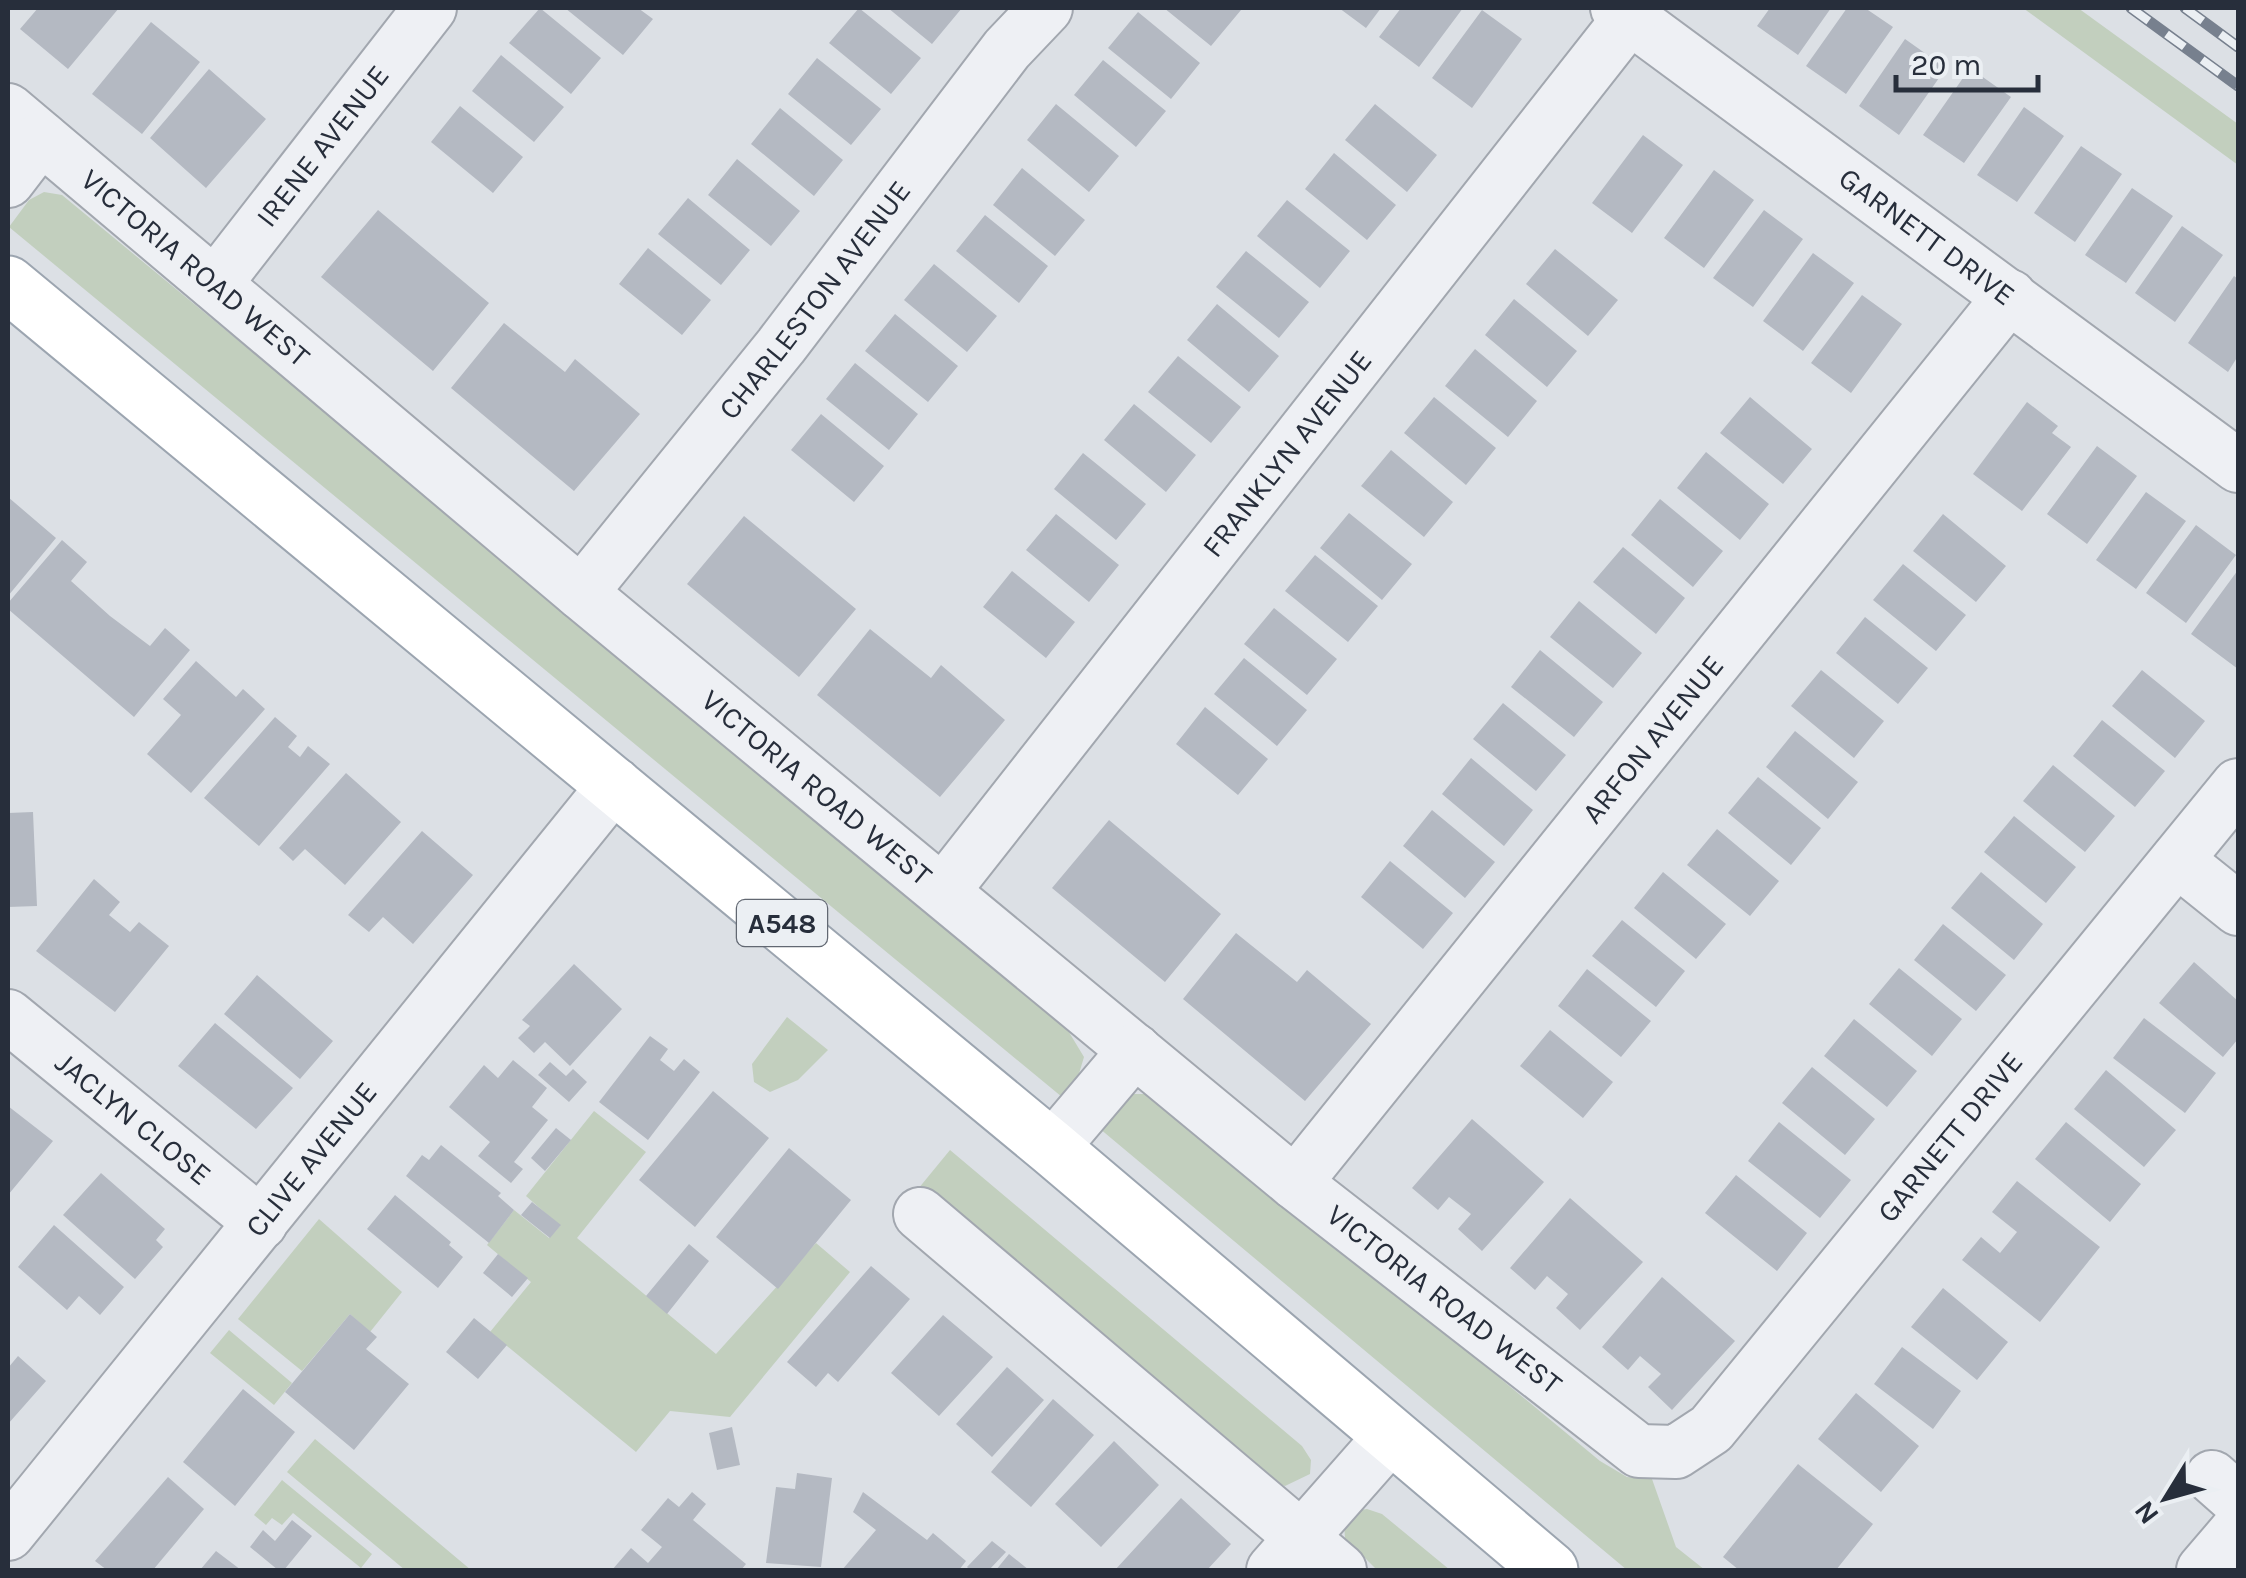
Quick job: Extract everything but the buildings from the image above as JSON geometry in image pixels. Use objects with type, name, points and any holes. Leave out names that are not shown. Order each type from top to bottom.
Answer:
[{"type":"main road","name":"A548","points":[[8,284],[1052,1148],[1550,1570]]},
{"type":"street","name":"IRENE AVENUE","points":[[215,284],[430,8]]},
{"type":"street","name":"CHARLESTON AVENUE","points":[[581,593],[781,346],[1007,49],[1046,8]]},
{"type":"street","name":"GARNETT DRIVE","points":[[1623,12],[2238,466]]},
{"type":"street","name":"FRANKLYN AVENUE","points":[[944,890],[1623,12]]},
{"type":"street","name":"VICTORIA ROAD WEST","points":[[24,124],[581,593],[1295,1183],[1639,1451]]},
{"type":"street","points":[[8,181],[24,124]]},
{"type":"street","name":"ARFON AVENUE","points":[[1295,1183],[2010,296]]},
{"type":"street","name":"CLIVE AVENUE","points":[[8,1534],[615,784]]},
{"type":"street","name":"GARNETT DRIVE","points":[[1639,1451],[1676,1452],[1710,1429],[2238,785]]},
{"type":"street","points":[[2177,860],[2238,909]]},
{"type":"street","name":"JACLYN CLOSE","points":[[8,1016],[261,1223]]},
{"type":"street","points":[[1052,1148],[1135,1050]]},
{"type":"street","points":[[932,1242],[1287,1554],[1340,1570]]},
{"type":"street","points":[[1287,1554],[1390,1436]]},
{"type":"street","points":[[2203,1570],[2238,1529]]},
{"type":"green space","points":[[2023,8],[2078,8],[2238,124],[2238,165]]},
{"type":"green space","points":[[44,192],[62,195],[1061,1019],[1084,1057],[1078,1077],[1062,1097],[9,227],[29,200]]},
{"type":"green space","points":[[787,1017],[828,1050],[798,1080],[770,1092],[754,1082],[752,1064]]},
{"type":"green space","points":[[1129,1094],[1150,1094],[1171,1106],[1600,1461],[1627,1477],[1652,1479],[1676,1547],[1705,1570],[1627,1570],[1093,1123]]},
{"type":"green space","points":[[594,1111],[646,1152],[577,1238],[716,1354],[816,1243],[850,1272],[730,1417],[670,1411],[636,1452],[490,1332],[531,1282],[487,1245],[514,1210],[549,1238],[560,1226],[526,1196]]},
{"type":"green space","points":[[950,1150],[1302,1446],[1311,1460],[1310,1474],[1285,1486],[1273,1481],[918,1189]]},
{"type":"green space","points":[[319,1219],[402,1292],[370,1332],[350,1314],[302,1371],[238,1319]]},
{"type":"green space","points":[[229,1330],[292,1383],[274,1405],[210,1353]]},
{"type":"green space","points":[[315,1439],[471,1570],[405,1570],[287,1472]]},
{"type":"green space","points":[[282,1480],[372,1554],[361,1568],[293,1513],[282,1525],[272,1518],[266,1525],[254,1515]]},
{"type":"green space","points":[[1367,1509],[1382,1514],[1450,1570],[1377,1570],[1345,1538],[1344,1523],[1353,1511]]},
{"type":"railway","points":[[2131,8],[2238,86]]},
{"type":"railway","points":[[2185,8],[2238,47]]}]
